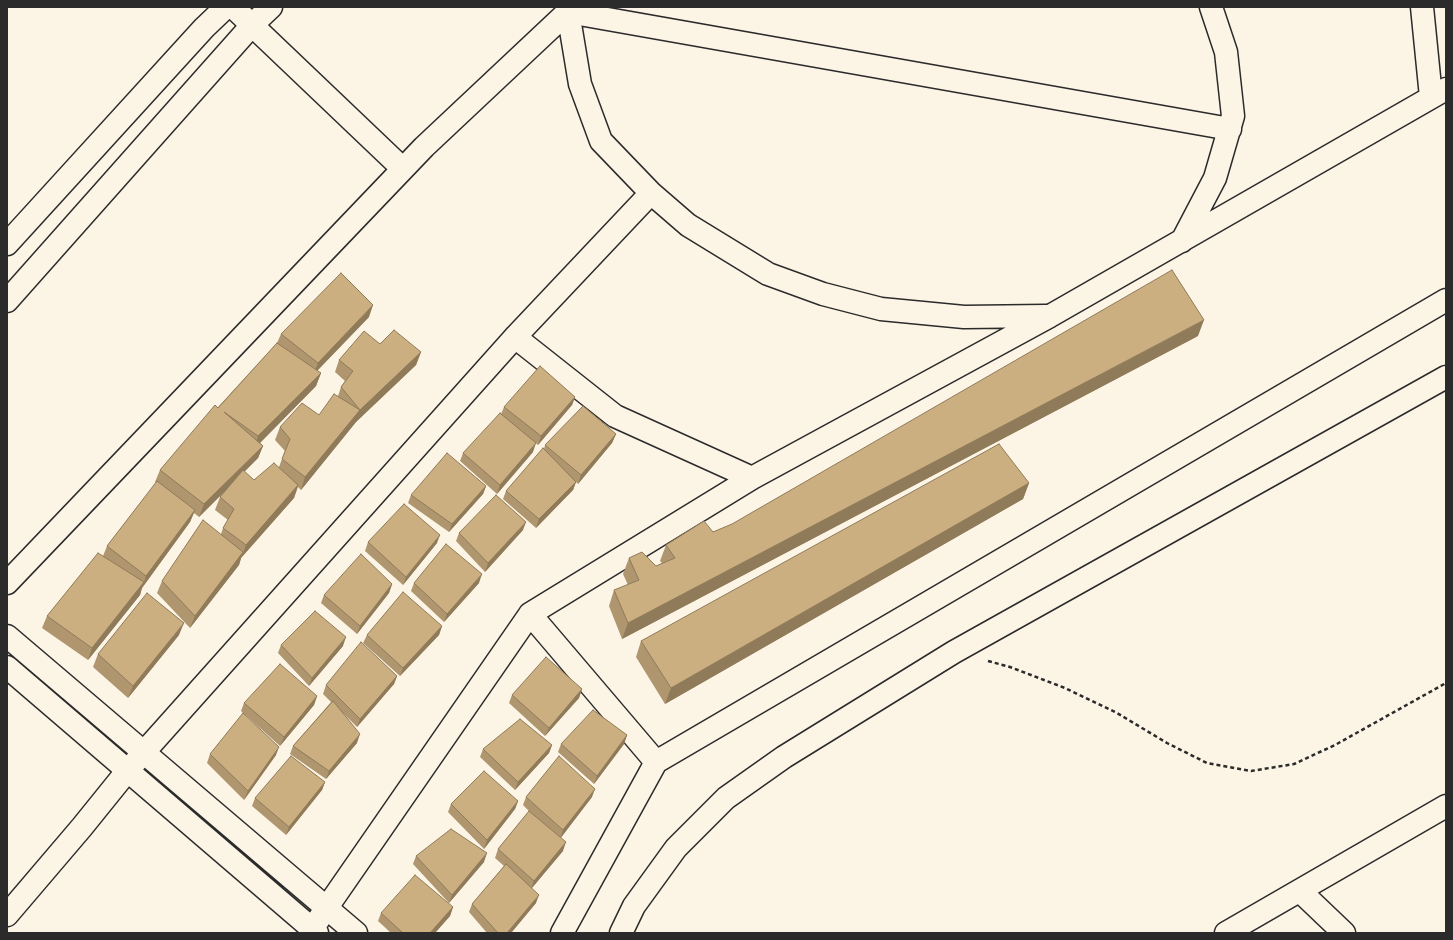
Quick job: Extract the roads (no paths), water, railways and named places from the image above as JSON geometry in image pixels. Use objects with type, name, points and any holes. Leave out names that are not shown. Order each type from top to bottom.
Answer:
[{"type":"street","points":[[7,244],[204,28],[226,7]]},
{"type":"street","points":[[233,7],[253,24],[403,169]]},
{"type":"street","points":[[7,301],[253,24],[271,7]]},
{"type":"street","points":[[1182,241],[1215,178],[1233,116],[1226,52],[1211,7]]},
{"type":"street","points":[[7,667],[315,931],[327,908],[530,614],[752,478],[1050,316],[1438,93],[1422,7]]},
{"type":"street","points":[[570,9],[1230,129]]},
{"type":"street","points":[[7,583],[424,147],[570,9]]},
{"type":"street","points":[[570,9],[580,84],[601,141],[651,193],[688,226],[768,274],[824,294],[881,309],[964,317],[1050,316]]},
{"type":"street","points":[[7,915],[144,752],[515,337],[651,193]]},
{"type":"street","points":[[562,933],[656,762],[1446,300]]},
{"type":"street","points":[[515,337],[615,416],[752,478]]},
{"type":"street","points":[[621,933],[634,906],[676,848],[726,798],[784,757],[954,652],[1446,376]]},
{"type":"street","points":[[530,614],[656,762]]},
{"type":"street","points":[[7,636],[356,933]]},
{"type":"street","points":[[1226,933],[1446,806]]},
{"type":"street","points":[[1300,891],[1344,933]]}]
